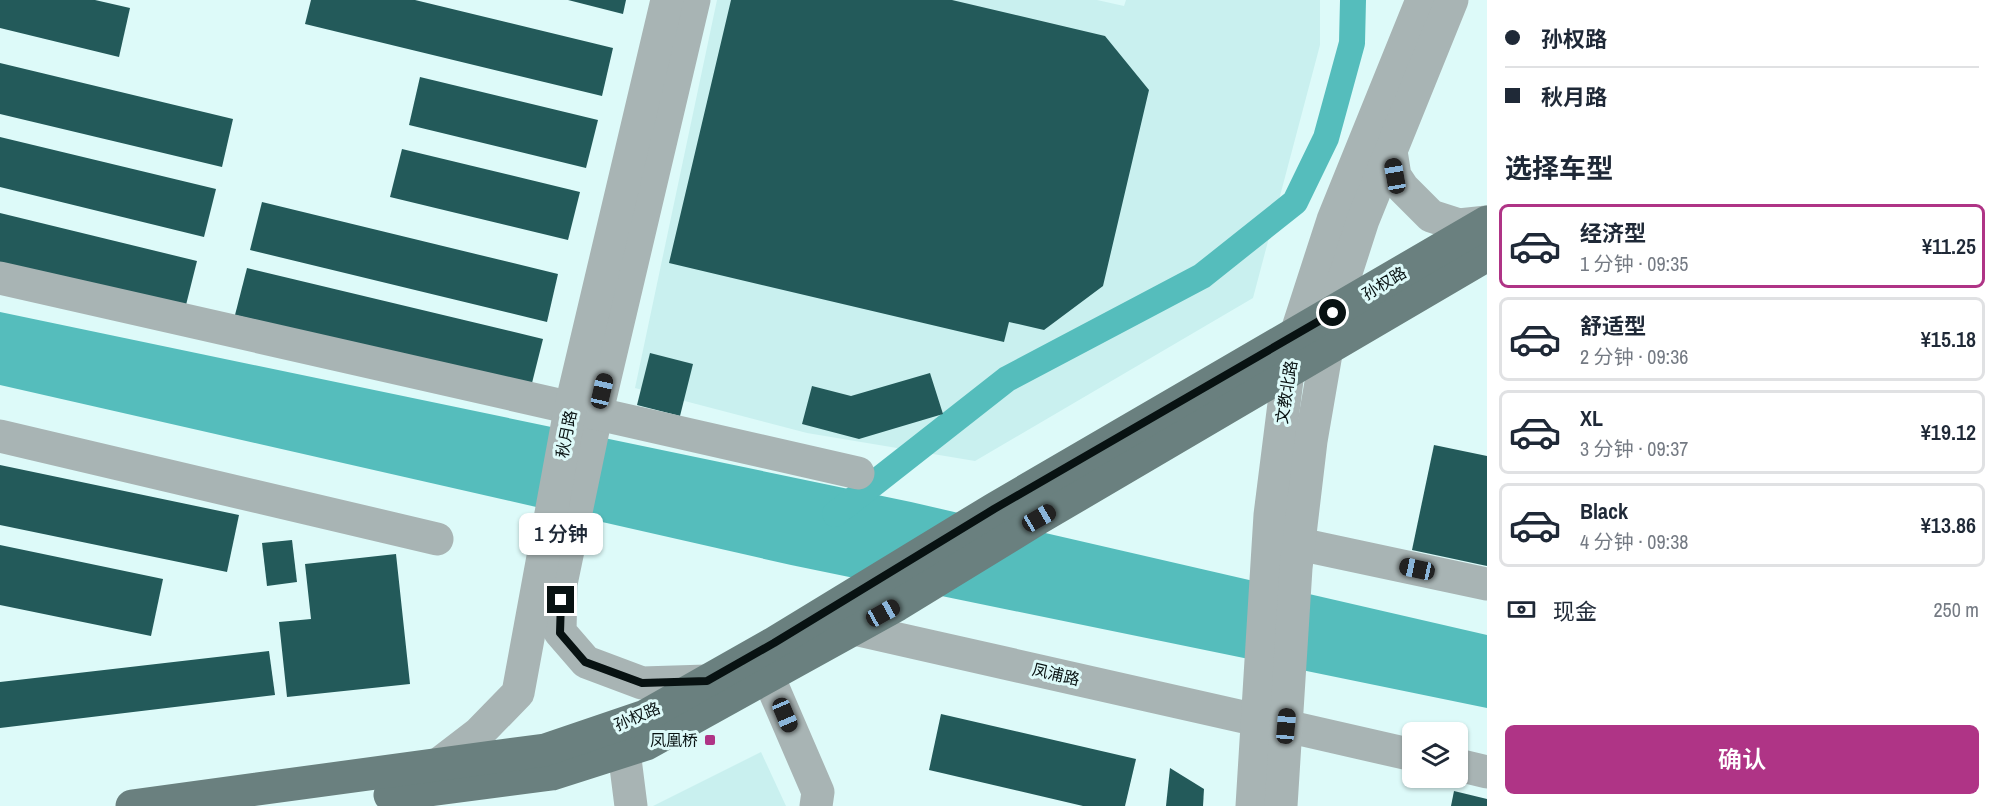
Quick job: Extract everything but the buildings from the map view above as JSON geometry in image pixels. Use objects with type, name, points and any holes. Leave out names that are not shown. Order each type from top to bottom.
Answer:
[{"type":"main road","name":"孙权路","points":[[132,806],[545,750],[645,716],[855,594],[994,509],[1487,222]]},
{"type":"main road","name":"孙权路","points":[[305,806],[552,774],[646,744],[897,605],[1039,518],[1487,255]]},
{"type":"street","name":"秋月路","points":[[436,766],[479,733],[518,693],[551,579],[667,0]]},
{"type":"street","name":"秋月路","points":[[584,412],[694,0]]},
{"type":"street","name":"文教北路","points":[[1281,806],[1265,561],[1288,372],[1296,334],[1333,220],[1422,0]]},
{"type":"street","name":"文教北路","points":[[1252,806],[1276,703],[1298,556],[1311,441],[1333,313],[1363,220],[1452,0]]},
{"type":"street","points":[[1391,151],[1395,176],[1403,188],[1431,216],[1459,225],[1487,222]]},
{"type":"street","points":[[0,278],[858,473]]},
{"type":"street","points":[[0,436],[437,538]]},
{"type":"street","points":[[1298,556],[1487,584]]},
{"type":"street","name":"秋月路","points":[[551,579],[560,633],[585,662],[642,683],[707,681]]},
{"type":"street","name":"凤浦路","points":[[854,629],[1276,703],[1402,733]]},
{"type":"street","points":[[768,676],[818,792],[816,806]]},
{"type":"street","name":"凤浦路","points":[[1276,703],[1402,751]]},
{"type":"street","points":[[1468,748],[1487,753]]},
{"type":"street","points":[[624,751],[631,806]]},
{"type":"street","points":[[1468,767],[1487,772]]},
{"type":"shaded area","points":[[717,0],[1097,0],[1124,6],[1126,0],[1320,0],[1320,45],[1253,298],[975,461],[807,433],[635,388]]},
{"type":"shaded area","points":[[761,752],[786,806],[653,806]]},
{"type":"water","points":[[0,312],[911,502],[1487,635],[1487,708],[791,565],[0,385]]},
{"type":"waterway","points":[[835,514],[1007,379],[1202,276],[1295,202],[1326,138],[1352,43],[1353,0]]},
{"type":"place","name":"凤凰桥","points":[[710,740]]},
{"type":"route","points":[[561,600],[560,633],[585,662],[642,683],[707,681],[774,643],[994,509],[1333,313]]}]
